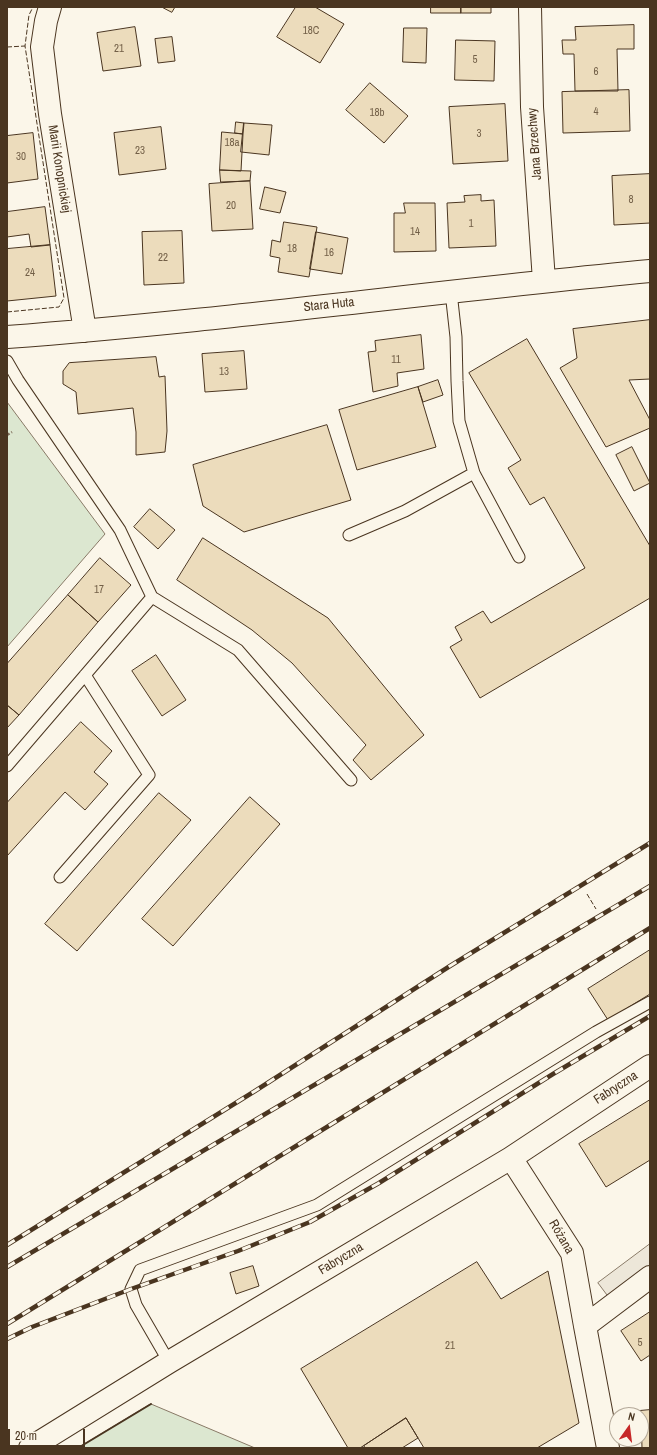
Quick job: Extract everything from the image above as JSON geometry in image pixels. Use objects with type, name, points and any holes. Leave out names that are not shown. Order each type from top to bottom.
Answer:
[{"type":"street","name":"Marii Konopnickiej","points":[[50,7],[42,47],[50,114],[85,331]]},
{"type":"street","name":"Jana Brzechwy","points":[[530,7],[532,107],[544,281]]},
{"type":"street","name":"Stara Huta","points":[[7,337],[85,331],[544,281],[650,271]]},
{"type":"street","name":"Fabryczna","points":[[30,1448],[168,1362],[511,1158],[650,1066]]},
{"type":"street","name":"Różana","points":[[511,1158],[572,1253],[608,1448]]},
{"type":"street","points":[[585,1326],[650,1277]]},
{"type":"lane","points":[[452,292],[456,337],[456,381],[459,421],[474,473],[518,557]]},
{"type":"lane","points":[[7,361],[22,386],[120,530],[152,597],[238,650],[351,780]]},
{"type":"lane","points":[[349,535],[405,511],[474,473]]},
{"type":"lane","points":[[7,766],[152,597]]},
{"type":"lane","points":[[60,877],[149,775],[85,675]]},
{"type":"lane","points":[[168,1362],[136,1305],[131,1289],[140,1270],[317,1205],[596,1032],[650,1002]]},
{"type":"path","points":[[7,434],[12,432]]},
{"type":"green space","points":[[7,402],[105,534],[7,647]]},
{"type":"green space","points":[[151,1404],[255,1448],[78,1448]]},
{"type":"shaded area","points":[[650,1244],[650,1269],[610,1299],[598,1283]]},
{"type":"building","points":[[162,7],[175,7],[172,12]]},
{"type":"building","points":[[296,7],[315,7],[344,24],[320,63],[277,37]]},
{"type":"building","points":[[431,7],[461,7],[461,13],[431,13]]},
{"type":"building","points":[[461,7],[491,7],[491,13],[461,13]]},
{"type":"building","points":[[634,25],[634,49],[617,49],[618,91],[575,91],[574,54],[563,54],[562,40],[576,40],[575,27]]},
{"type":"building","points":[[135,27],[141,66],[103,71],[97,33]]},
{"type":"building","points":[[404,28],[427,28],[426,63],[403,62]]},
{"type":"building","points":[[172,37],[175,61],[158,63],[155,39]]},
{"type":"building","points":[[456,40],[495,41],[494,81],[455,80]]},
{"type":"building","points":[[370,83],[408,116],[384,143],[346,110]]},
{"type":"building","points":[[629,90],[630,131],[563,133],[562,92]]},
{"type":"building","points":[[505,104],[508,161],[453,164],[449,107]]},
{"type":"building","points":[[236,122],[244,123],[243,134],[235,133]]},
{"type":"building","points":[[244,123],[272,125],[269,155],[241,152]]},
{"type":"building","points":[[161,127],[166,169],[119,175],[114,133]]},
{"type":"building","points":[[222,132],[243,134],[241,171],[220,170]]},
{"type":"building","points":[[33,133],[38,179],[7,183],[7,136]]},
{"type":"building","points":[[220,170],[251,171],[250,181],[221,182]]},
{"type":"building","points":[[650,174],[650,223],[614,225],[612,176]]},
{"type":"building","points":[[250,181],[253,229],[212,231],[209,184]]},
{"type":"building","points":[[265,187],[286,192],[280,213],[260,209]]},
{"type":"building","points":[[481,195],[481,201],[494,200],[496,246],[449,248],[447,203],[465,202],[464,196]]},
{"type":"building","points":[[404,203],[435,203],[436,251],[394,252],[394,213],[405,213]]},
{"type":"building","points":[[45,207],[50,245],[31,247],[29,234],[7,237],[7,212]]},
{"type":"building","points":[[284,222],[317,227],[309,277],[278,272],[280,258],[270,256],[272,240],[280,242]]},
{"type":"building","points":[[182,231],[184,283],[144,285],[142,232]]},
{"type":"building","points":[[316,232],[348,238],[342,274],[310,269]]},
{"type":"building","points":[[50,245],[56,296],[7,301],[7,249]]},
{"type":"building","points":[[650,320],[650,379],[629,380],[650,420],[650,428],[606,447],[560,368],[577,358],[573,329]]},
{"type":"building","points":[[421,335],[424,369],[397,373],[398,386],[373,392],[368,352],[376,351],[375,341]]},
{"type":"building","points":[[527,339],[650,546],[650,598],[480,698],[450,647],[462,640],[455,627],[483,611],[491,623],[585,568],[544,497],[530,505],[508,468],[521,460],[469,373]]},
{"type":"building","points":[[244,351],[247,389],[205,392],[202,354]]},
{"type":"building","points":[[156,357],[159,377],[165,376],[167,431],[165,452],[136,455],[136,432],[133,408],[78,414],[76,392],[63,384],[63,371],[69,363]]},
{"type":"building","points":[[438,380],[443,395],[423,402],[418,387]]},
{"type":"building","points":[[418,387],[436,447],[357,470],[339,410]]},
{"type":"building","points":[[327,425],[351,500],[244,532],[203,506],[193,465]]},
{"type":"building","points":[[632,447],[650,483],[634,491],[616,455]]},
{"type":"building","points":[[150,509],[175,530],[158,549],[134,527]]},
{"type":"building","points":[[203,538],[328,618],[424,735],[371,780],[353,760],[366,745],[292,663],[252,630],[177,580]]},
{"type":"building","points":[[100,558],[131,585],[98,622],[68,595]]},
{"type":"building","points":[[68,595],[98,622],[19,715],[7,705],[7,664]]},
{"type":"building","points":[[156,655],[186,700],[162,716],[132,671]]},
{"type":"building","points":[[7,705],[19,715],[7,728]]},
{"type":"building","points":[[81,722],[112,751],[94,772],[108,784],[85,810],[65,792],[7,856],[7,803]]},
{"type":"building","points":[[159,793],[191,820],[77,951],[45,924]]},
{"type":"building","points":[[250,797],[280,824],[173,946],[142,919]]},
{"type":"building","points":[[650,950],[650,994],[608,1020],[588,989]]},
{"type":"building","points":[[650,1100],[650,1160],[606,1187],[579,1144]]},
{"type":"building","points":[[477,1262],[501,1299],[548,1271],[579,1423],[537,1448],[424,1448],[406,1418],[360,1448],[348,1448],[301,1369]]},
{"type":"building","points":[[253,1266],[259,1286],[236,1294],[230,1273]]},
{"type":"building","points":[[650,1312],[650,1355],[641,1361],[621,1331]]},
{"type":"building","points":[[649,1410],[650,1448],[642,1448],[649,1447]]},
{"type":"building","points":[[406,1418],[418,1438],[402,1448],[365,1448],[364,1446]]},
{"type":"railway","points":[[7,1245],[255,1091],[450,966],[650,843]]},
{"type":"railway","points":[[7,1267],[650,886]]},
{"type":"railway","points":[[7,1324],[650,928]]},
{"type":"railway","points":[[7,1339],[32,1327],[131,1289],[238,1251],[310,1222],[379,1183],[553,1074],[650,1016]]},
{"type":"fence","points":[[7,312],[59,307],[64,298],[25,46],[29,15],[33,7]]},
{"type":"fence","points":[[7,47],[25,46]]},
{"type":"fence","points":[[587,894],[596,909]]},
{"type":"wall","points":[[78,1448],[151,1404]]}]
